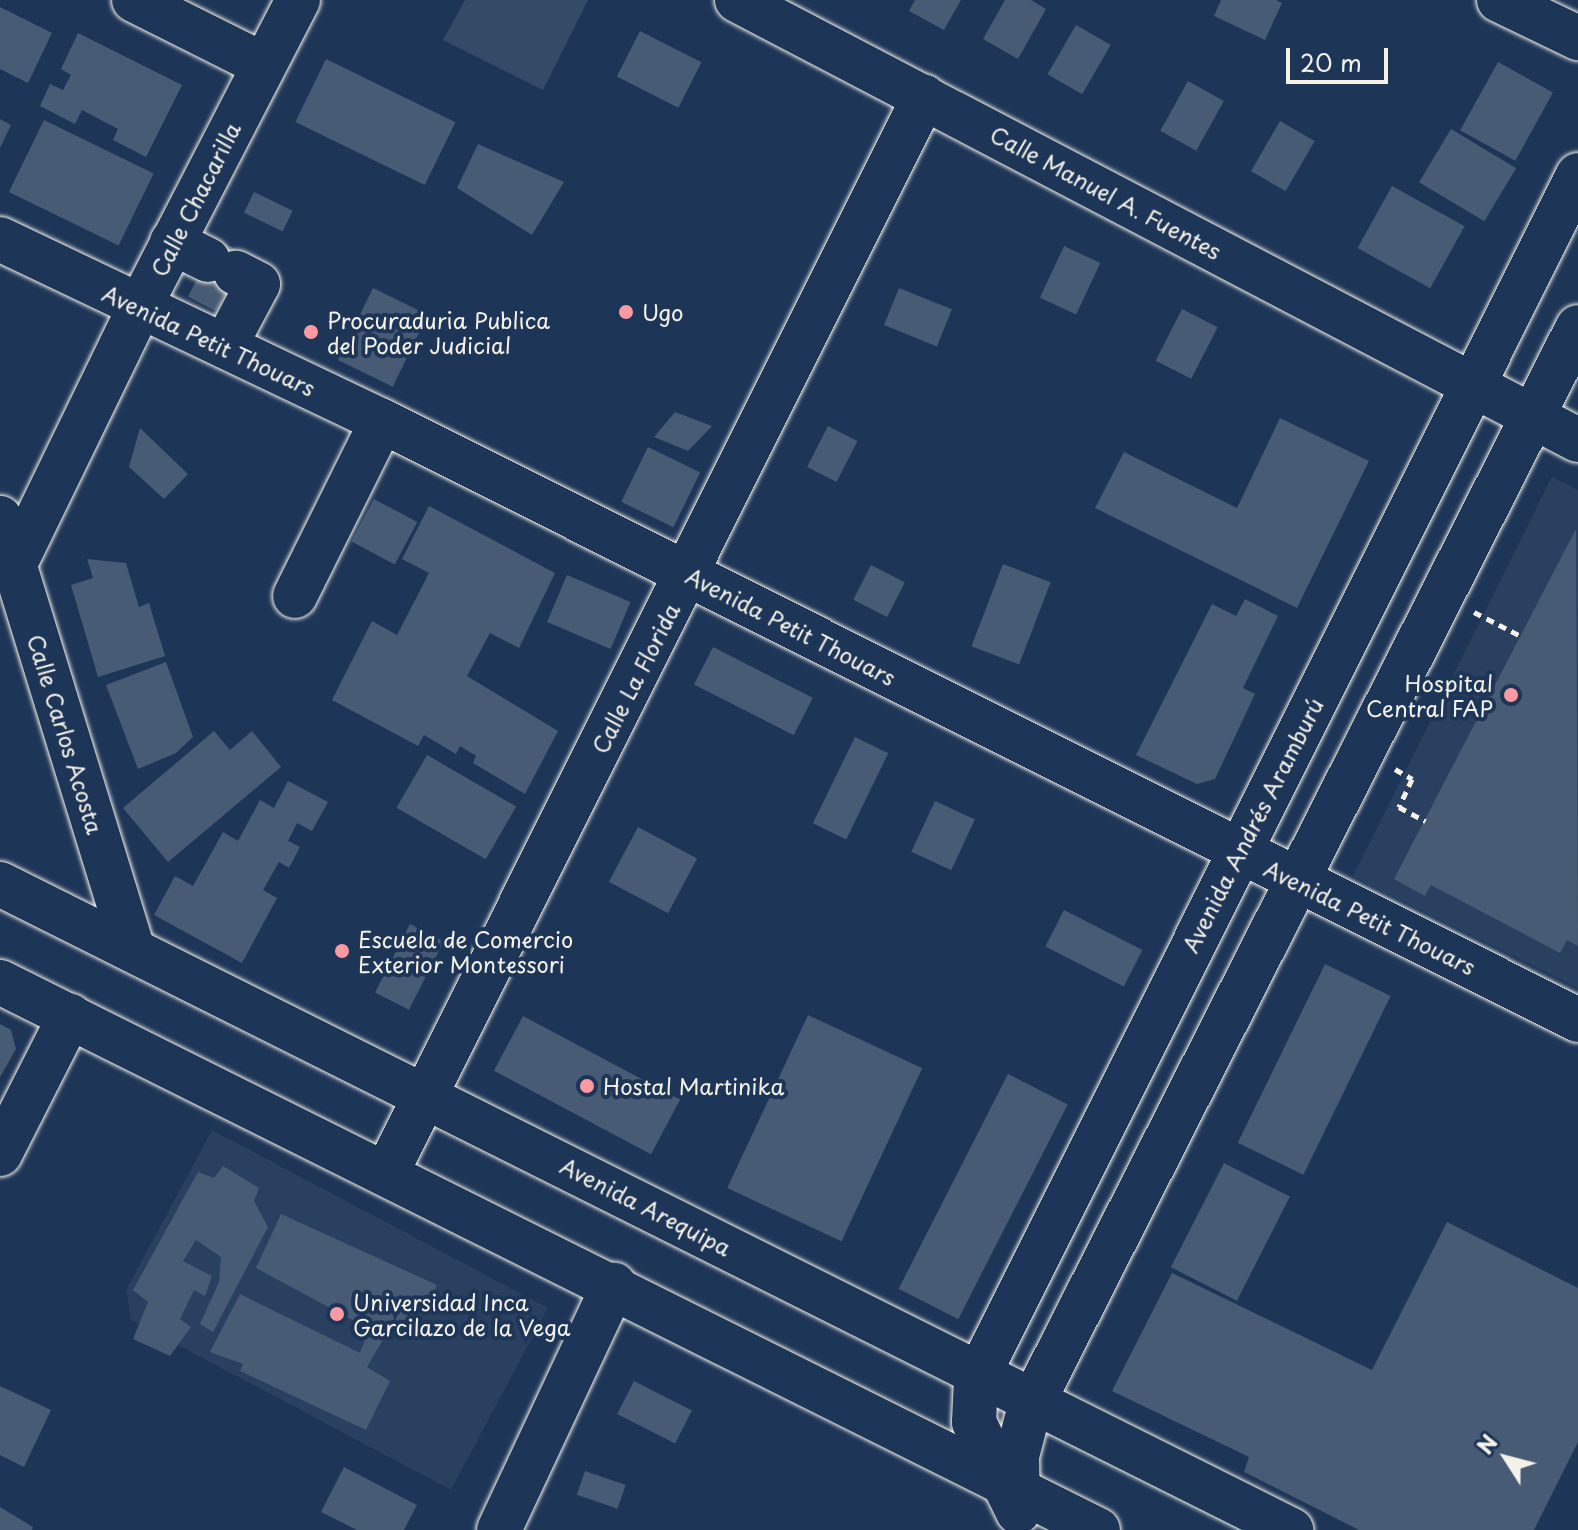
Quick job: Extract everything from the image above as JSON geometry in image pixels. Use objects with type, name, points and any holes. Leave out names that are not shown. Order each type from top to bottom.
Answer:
[{"type":"main road","points":[[134,0],[264,65]]},
{"type":"main road","name":"Calle Chacarilla","points":[[14,566],[139,308],[205,258],[264,65],[298,0]]},
{"type":"main road","name":"Calle Manuel A. Fuentes","points":[[737,0],[1578,440]]},
{"type":"main road","points":[[1499,0],[1578,38]]},
{"type":"main road","name":"Calle La Florida","points":[[387,1172],[924,97]]},
{"type":"main road","name":"Avenida Andrés Aramburú","points":[[1014,1503],[974,1422],[971,1400],[979,1373],[1578,175]]},
{"type":"main road","name":"Avenida Petit Thouars","points":[[0,239],[139,308],[382,421],[1578,1020]]},
{"type":"main road","points":[[205,258],[258,284],[225,346]]},
{"type":"main road","points":[[1014,1503],[1018,1448],[1033,1402],[1578,327]]},
{"type":"main road","points":[[295,596],[382,421]]},
{"type":"main road","points":[[0,494],[25,497],[53,487]]},
{"type":"main road","name":"Calle Carlos Acosta","points":[[0,518],[133,949]]},
{"type":"main road","name":"Avenida Arequipa","points":[[0,884],[1291,1530]]},
{"type":"main road","points":[[0,982],[614,1285],[1014,1503],[1098,1530]]},
{"type":"main road","points":[[0,1154],[70,1016]]},
{"type":"main road","points":[[499,1530],[614,1285]]},
{"type":"path","points":[[1441,595],[1521,636]]},
{"type":"path","points":[[1362,752],[1412,779],[1399,807],[1425,821]]},
{"type":"shaded area","points":[[465,0],[588,0],[543,90],[443,40]]},
{"type":"shaded area","name":"Hospital Central FAP","points":[[1552,477],[1578,490],[1578,988],[1353,876]]},
{"type":"shaded area","name":"Universidad Inca Garcilazo de la Vega","points":[[212,1130],[548,1308],[451,1490],[131,1320],[126,1290]]},
{"type":"building","points":[[915,0],[961,0],[944,30],[909,11]]},
{"type":"building","points":[[1005,0],[1031,0],[1046,9],[1018,59],[983,39]]},
{"type":"building","points":[[1221,0],[1276,0],[1282,3],[1265,40],[1214,16]]},
{"type":"building","points":[[0,7],[52,33],[28,83],[0,69]]},
{"type":"building","points":[[1076,25],[1111,45],[1082,94],[1048,74]]},
{"type":"building","points":[[640,31],[701,62],[678,108],[617,76]]},
{"type":"building","points":[[78,33],[182,85],[146,157],[113,140],[118,129],[82,110],[75,124],[40,106],[50,84],[63,90],[71,75],[61,69]]},
{"type":"building","points":[[326,59],[455,122],[425,185],[295,122]]},
{"type":"building","points":[[1498,62],[1553,93],[1515,161],[1460,130]]},
{"type":"building","points":[[1188,81],[1224,101],[1196,151],[1160,131]]},
{"type":"building","points":[[0,119],[11,125],[0,148]]},
{"type":"building","points":[[44,120],[154,173],[119,245],[9,192]]},
{"type":"building","points":[[1280,121],[1315,141],[1286,191],[1251,171]]},
{"type":"building","points":[[1451,129],[1516,168],[1484,221],[1419,182]]},
{"type":"building","points":[[478,144],[564,182],[532,235],[457,188]]},
{"type":"building","points":[[1392,186],[1465,226],[1430,288],[1358,248]]},
{"type":"building","points":[[254,192],[293,211],[283,232],[244,213]]},
{"type":"building","points":[[218,240],[246,255],[216,312],[188,297]]},
{"type":"building","points":[[1064,246],[1100,263],[1076,315],[1040,298]]},
{"type":"building","points":[[373,288],[428,315],[393,387],[338,360]]},
{"type":"building","points":[[899,288],[952,309],[937,346],[884,325]]},
{"type":"building","points":[[1182,309],[1218,327],[1191,379],[1156,361]]},
{"type":"building","points":[[675,412],[712,426],[688,451],[654,437]]},
{"type":"building","points":[[1280,418],[1369,461],[1297,608],[1095,508],[1124,452],[1237,508]]},
{"type":"building","points":[[828,426],[857,441],[837,482],[807,467]]},
{"type":"building","points":[[140,428],[188,474],[164,499],[129,467]]},
{"type":"building","points":[[648,447],[700,472],[673,527],[621,502]]},
{"type":"building","points":[[374,499],[417,522],[395,564],[351,541]]},
{"type":"building","points":[[429,506],[555,573],[519,648],[490,633],[467,676],[558,731],[525,794],[473,763],[476,756],[460,746],[456,754],[424,735],[418,746],[332,700],[372,621],[397,635],[429,573],[402,559]]},
{"type":"building","name":"Hospital Central FAP","points":[[1576,529],[1578,946],[1567,940],[1560,953],[1431,885],[1425,896],[1394,879]]},
{"type":"building","points":[[87,559],[126,563],[139,607],[149,603],[165,656],[98,677],[71,585],[93,578]]},
{"type":"building","points":[[1003,564],[1051,582],[1019,664],[971,646]]},
{"type":"building","points":[[871,565],[905,582],[887,617],[853,600]]},
{"type":"building","points":[[567,575],[631,602],[611,649],[547,622]]},
{"type":"building","points":[[1245,599],[1278,616],[1243,688],[1255,694],[1215,779],[1197,784],[1136,755],[1212,604],[1236,616]]},
{"type":"building","points":[[713,647],[813,698],[794,735],[694,684]]},
{"type":"building","points":[[166,662],[193,737],[176,753],[138,769],[106,685]]},
{"type":"building","points":[[214,731],[230,750],[252,731],[281,767],[168,862],[123,808]]},
{"type":"building","points":[[855,737],[888,753],[846,840],[813,823]]},
{"type":"building","points":[[427,755],[516,806],[486,859],[396,808]]},
{"type":"building","points":[[288,781],[328,802],[312,831],[297,823],[288,841],[300,847],[289,868],[279,862],[263,890],[277,898],[242,963],[154,915],[175,876],[193,886],[223,832],[238,841],[260,800],[274,808]]},
{"type":"building","points":[[935,801],[975,820],[951,870],[911,852]]},
{"type":"building","points":[[638,827],[697,858],[668,913],[609,882]]},
{"type":"building","points":[[1064,910],[1142,950],[1124,986],[1045,947]]},
{"type":"building","points":[[410,924],[444,941],[409,1010],[375,993]]},
{"type":"building","points":[[1325,964],[1391,996],[1303,1175],[1238,1143]]},
{"type":"building","points":[[808,1015],[922,1068],[841,1241],[727,1188]]},
{"type":"building","name":"Hostal Martinika","points":[[523,1016],[680,1100],[651,1154],[494,1071]]},
{"type":"building","points":[[0,1024],[11,1030],[16,1049],[0,1077]]},
{"type":"building","points":[[1008,1074],[1068,1104],[958,1319],[899,1289]]},
{"type":"building","points":[[1224,1163],[1290,1197],[1237,1301],[1171,1267]]},
{"type":"building","points":[[223,1166],[259,1188],[254,1201],[268,1227],[213,1332],[200,1324],[219,1282],[221,1257],[196,1240],[183,1261],[212,1276],[205,1296],[194,1290],[180,1319],[191,1327],[170,1356],[133,1339],[148,1302],[133,1290],[198,1172],[214,1178]]},
{"type":"building","points":[[281,1214],[437,1285],[414,1330],[394,1321],[367,1367],[390,1381],[366,1430],[240,1371],[243,1364],[210,1352],[240,1294],[360,1353],[369,1329],[256,1268]]},
{"type":"building","points":[[1447,1222],[1578,1288],[1578,1442],[1534,1530],[1359,1530],[1244,1472],[1249,1457],[1112,1391],[1172,1273],[1372,1370]]},
{"type":"building","points":[[634,1381],[692,1411],[675,1443],[617,1414]]},
{"type":"building","points":[[0,1386],[51,1410],[24,1467],[0,1455]]},
{"type":"building","points":[[344,1467],[417,1505],[404,1530],[357,1530],[321,1512]]},
{"type":"building","points":[[585,1471],[626,1485],[618,1509],[577,1495]]},
{"type":"building","points":[[0,1507],[33,1527],[32,1530],[0,1530]]},
{"type":"place","name":"Ugo","points":[[626,312]]},
{"type":"place","name":"Procuraduria Publica del Poder Judicial","points":[[311,332]]},
{"type":"place","name":"Hospital Central FAP","points":[[1511,695]]},
{"type":"place","name":"Escuela de Comercio Exterior Montessori","points":[[342,951]]},
{"type":"place","name":"Hostal Martinika","points":[[587,1086]]},
{"type":"place","name":"Universidad Inca Garcilazo de la Vega","points":[[337,1314]]}]
